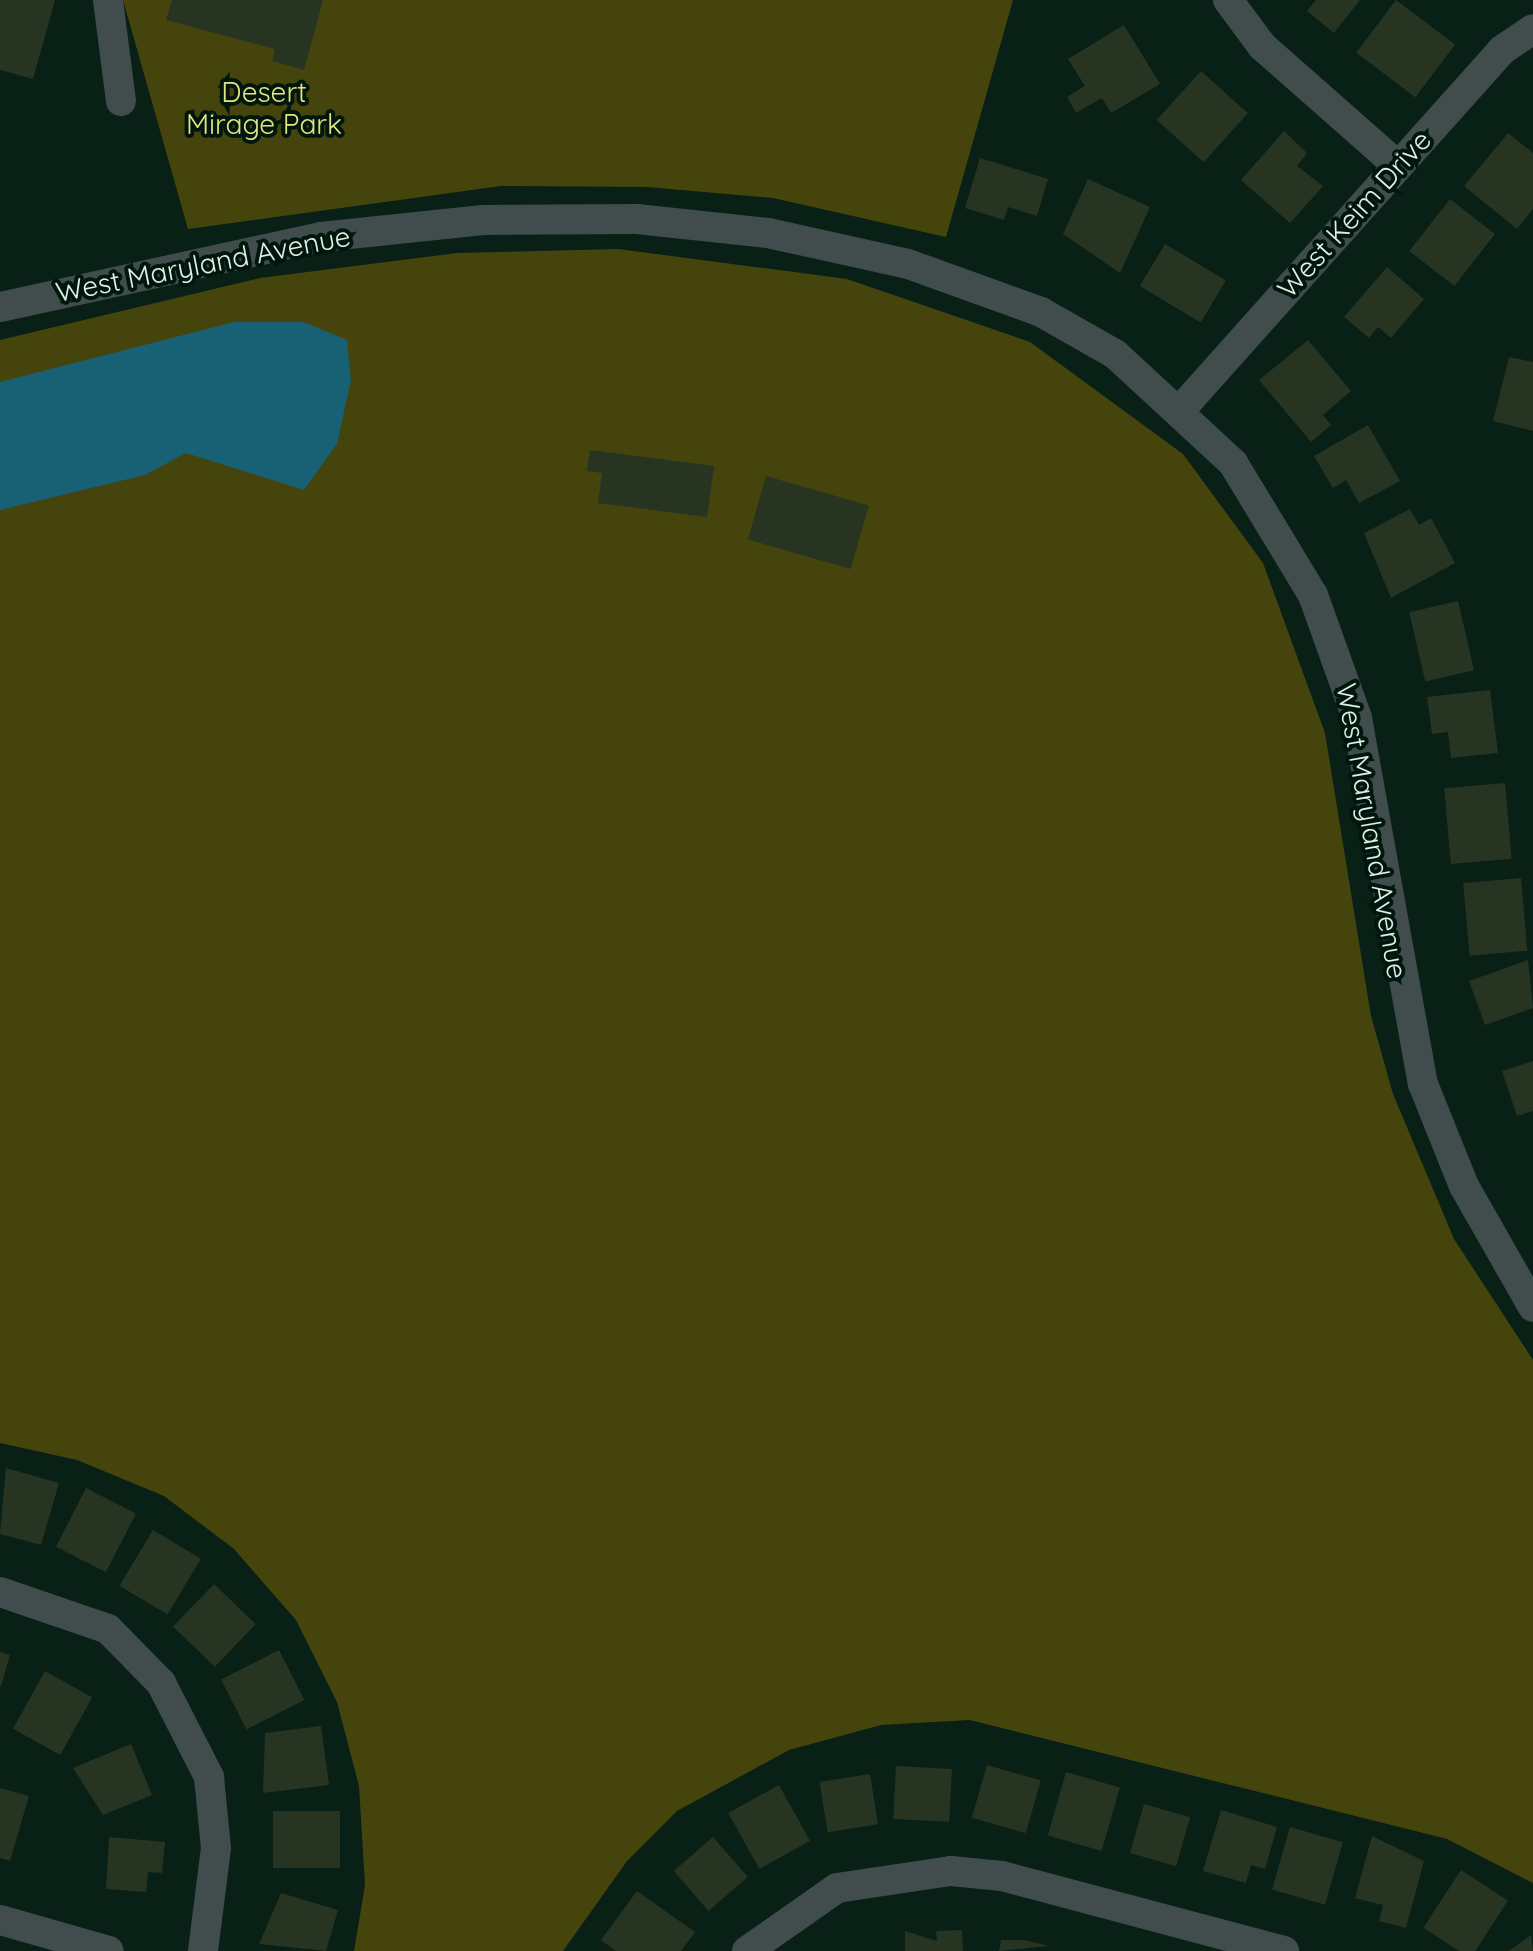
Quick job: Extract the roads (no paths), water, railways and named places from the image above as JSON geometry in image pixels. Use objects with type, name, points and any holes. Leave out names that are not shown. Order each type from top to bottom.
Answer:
[{"type":"street","points":[[108,0],[121,101]]},
{"type":"street","points":[[1228,0],[1262,46],[1397,165]]},
{"type":"street","name":"West Keim Drive","points":[[1182,408],[1502,50],[1533,30]]},
{"type":"street","name":"West Maryland Avenue","points":[[0,307],[336,235],[483,220],[656,221],[839,246],[976,285],[1115,354],[1182,408],[1260,502],[1333,641],[1357,718],[1423,1084],[1464,1186],[1533,1306]]},
{"type":"street","points":[[0,1592],[108,1629],[161,1684],[209,1777],[216,1848],[203,1951]]},
{"type":"street","points":[[747,1951],[837,1888],[951,1871],[1002,1876],[1284,1951]]},
{"type":"street","points":[[0,1920],[109,1951]]},
{"type":"water","points":[[234,322],[304,322],[347,340],[351,380],[337,444],[304,490],[186,453],[145,475],[0,510],[0,382]]},
{"type":"park label","name":"Desert Mirage Park","points":[[264,108]]}]
